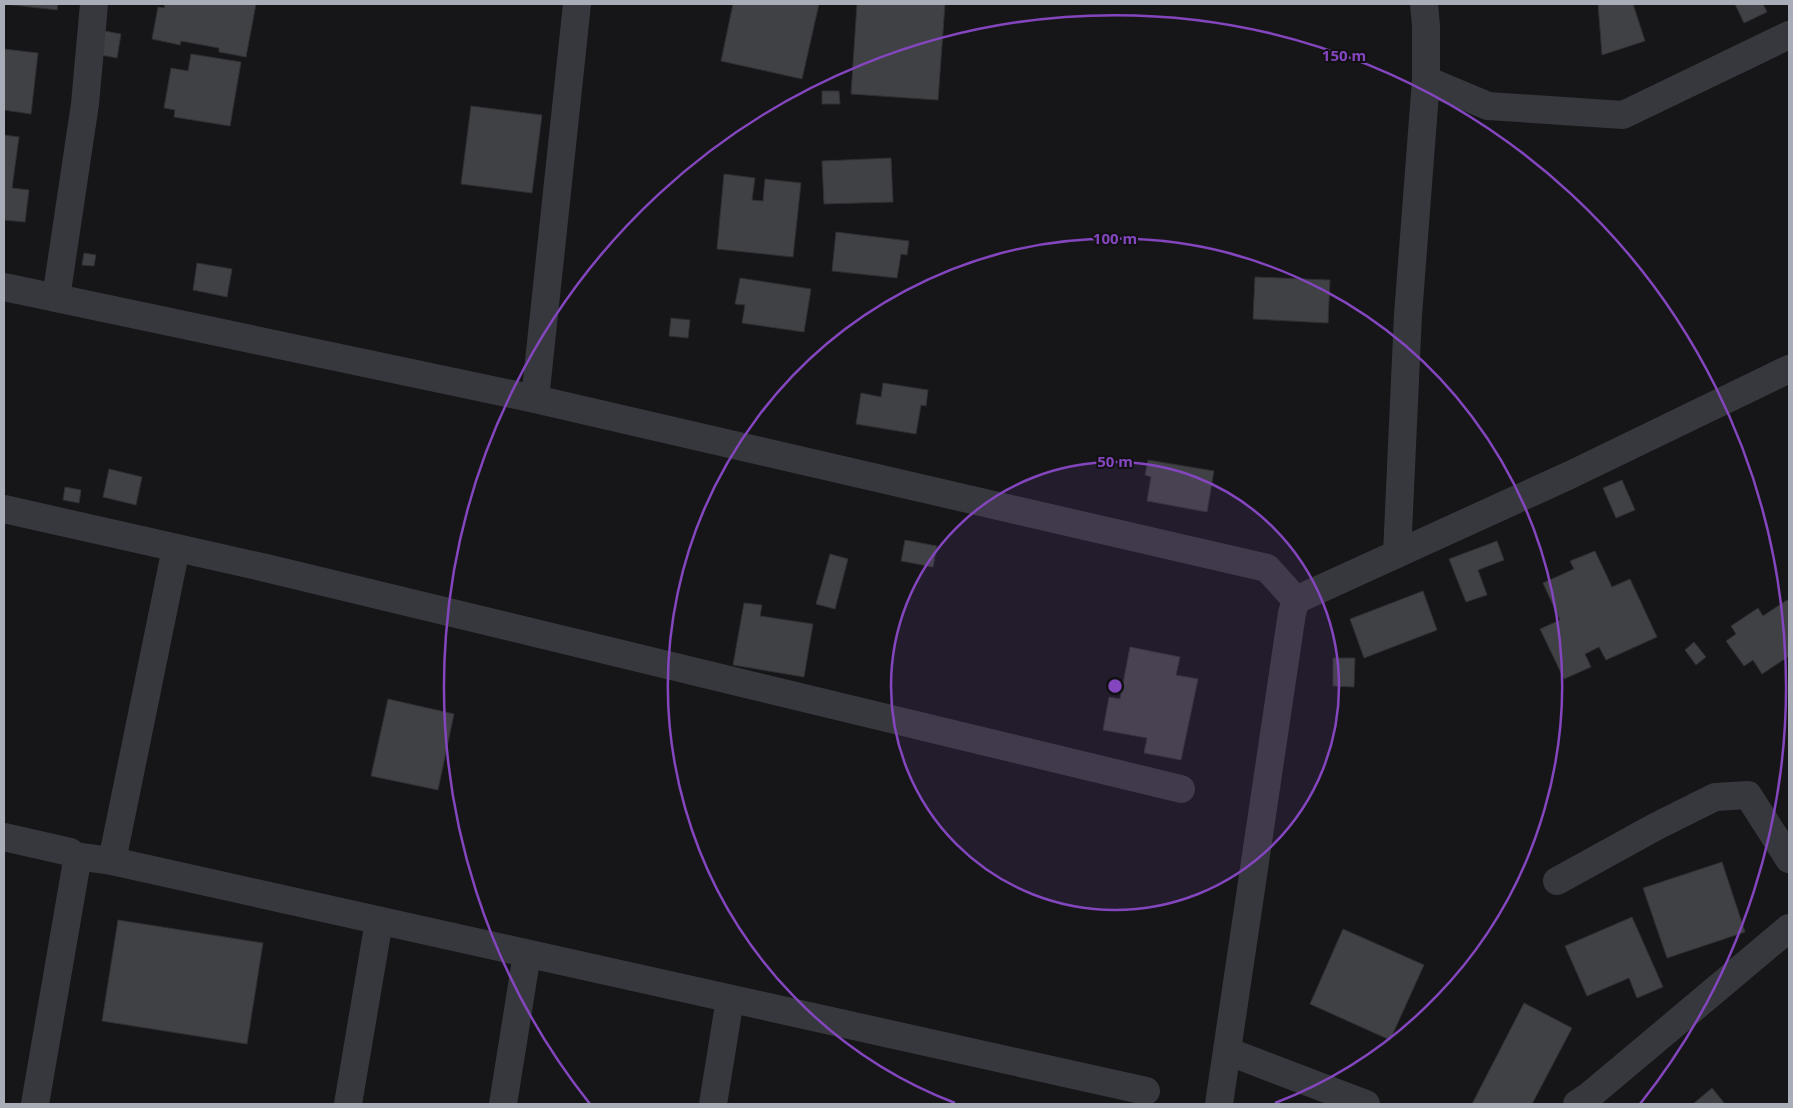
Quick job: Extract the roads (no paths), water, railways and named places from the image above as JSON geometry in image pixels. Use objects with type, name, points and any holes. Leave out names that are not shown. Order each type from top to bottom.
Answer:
[{"type":"street","points":[[56,298],[85,104],[94,4]]},
{"type":"street","points":[[535,399],[577,4]]},
{"type":"street","points":[[1398,554],[1408,315],[1426,80],[1424,4]]},
{"type":"street","points":[[1426,80],[1488,106],[1623,115],[1789,35]]},
{"type":"street","points":[[4,287],[535,399],[1267,568],[1296,600]]},
{"type":"street","points":[[1296,600],[1570,475],[1789,369]]},
{"type":"street","points":[[4,509],[266,568],[1181,789]]},
{"type":"street","points":[[112,862],[176,548]]},
{"type":"street","points":[[1219,1104],[1296,600]]},
{"type":"street","points":[[1557,881],[1655,827],[1715,797],[1748,795],[1789,859]]},
{"type":"street","points":[[4,837],[70,852],[75,856],[112,862],[1146,1091]]},
{"type":"street","points":[[35,1104],[77,861],[75,856]]},
{"type":"street","points":[[348,1104],[378,921]]},
{"type":"street","points":[[1577,1104],[1589,1096],[1789,928]]},
{"type":"street","points":[[503,1104],[527,954]]},
{"type":"street","points":[[713,1104],[730,999]]},
{"type":"street","points":[[1227,1051],[1366,1104]]}]
